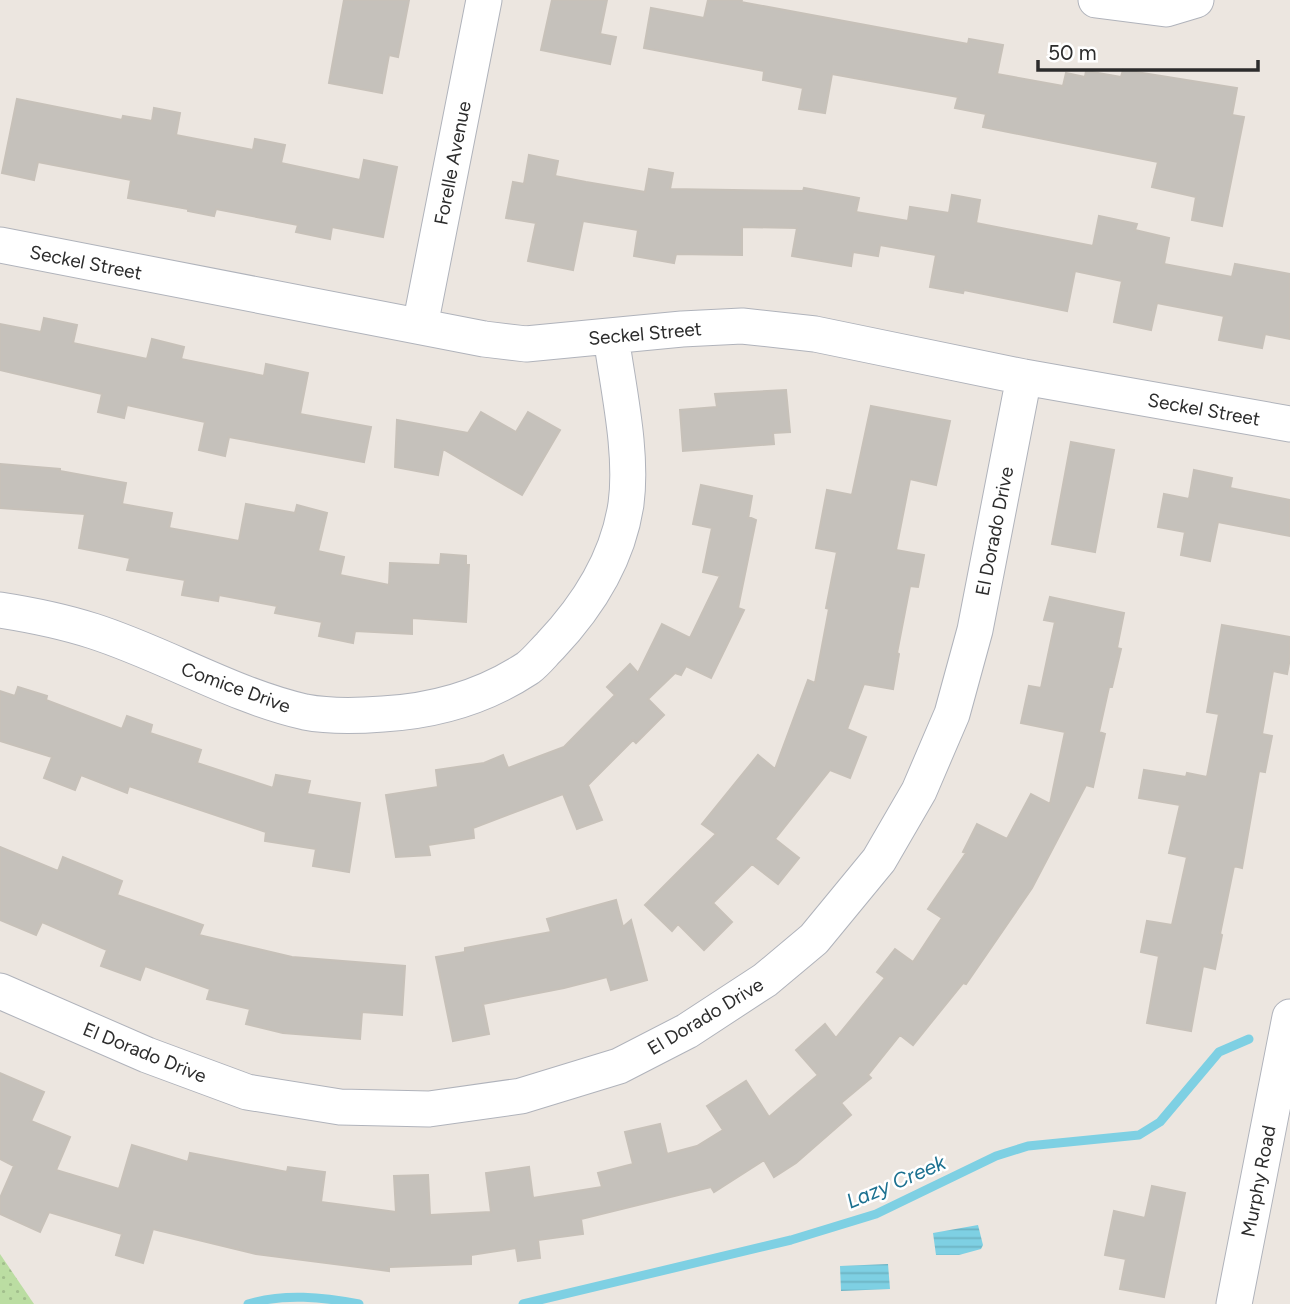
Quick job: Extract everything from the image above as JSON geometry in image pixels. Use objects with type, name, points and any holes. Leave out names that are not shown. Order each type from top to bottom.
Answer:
[{"type":"street","name":"Forelle Avenue","points":[[420,326],[484,0]]},
{"type":"street","points":[[1096,0],[1166,9],[1196,0]]},
{"type":"street","name":"Seckel Street","points":[[0,245],[484,339],[526,344],[742,326],[815,334],[1024,377],[1290,424]]},
{"type":"street","name":"Comice Drive","points":[[0,610],[44,617],[94,632],[272,703],[309,712],[348,717],[399,713],[450,704],[491,689],[530,666],[568,626],[596,587],[616,543],[626,505],[629,468],[611,336]]},
{"type":"street","name":"El Dorado Drive","points":[[0,991],[147,1055],[247,1092],[340,1107],[429,1109],[521,1096],[619,1066],[687,1031],[765,980],[814,939],[879,860],[919,791],[952,714],[975,630],[1024,377]]},
{"type":"street","name":"Murphy Road","points":[[1234,1304],[1282,1103],[1290,1017]]},
{"type":"green space","points":[[0,1254],[34,1304],[0,1304]]},
{"type":"water","points":[[978,1225],[983,1245],[981,1249],[959,1255],[936,1255],[933,1233]]},
{"type":"water","points":[[888,1264],[890,1289],[841,1291],[840,1266]]},
{"type":"building","points":[[344,0],[409,0],[398,57],[389,55],[382,93],[329,83]]},
{"type":"building","points":[[552,0],[607,0],[600,34],[616,37],[610,64],[541,50]]},
{"type":"building","points":[[708,0],[742,0],[741,2],[968,44],[969,39],[1003,45],[997,74],[1063,86],[1066,73],[1085,77],[1086,71],[1121,77],[1123,70],[1237,88],[1232,115],[1244,117],[1222,226],[1192,220],[1196,197],[1152,187],[1158,162],[983,127],[986,114],[955,108],[958,97],[832,74],[825,113],[799,109],[803,88],[763,80],[764,71],[644,48],[651,8],[704,18]]},
{"type":"building","points":[[17,99],[122,120],[123,116],[152,121],[154,108],[180,113],[176,135],[253,150],[255,139],[285,145],[281,163],[360,180],[364,160],[397,167],[383,237],[332,227],[330,239],[296,232],[298,225],[216,209],[214,216],[128,198],[131,180],[38,162],[34,180],[2,173]]},
{"type":"building","points":[[529,155],[558,161],[555,176],[586,182],[645,192],[649,169],[673,173],[670,189],[803,191],[804,188],[859,198],[856,212],[908,221],[910,207],[949,213],[952,195],[980,200],[976,223],[1093,246],[1099,216],[1137,224],[1135,230],[1169,238],[1164,264],[1232,277],[1235,264],[1290,274],[1290,339],[1265,334],[1262,348],[1219,340],[1224,316],[1157,303],[1151,330],[1114,322],[1122,281],[1075,271],[1067,311],[964,290],[963,293],[930,287],[936,255],[880,245],[878,256],[853,252],[851,266],[792,256],[797,228],[742,227],[742,255],[676,254],[674,263],[634,256],[638,230],[583,221],[573,270],[528,261],[536,223],[506,218],[513,182],[524,184]]},
{"type":"building","points":[[44,318],[77,325],[73,343],[147,359],[152,339],[184,347],[181,359],[264,376],[266,364],[308,373],[300,414],[371,427],[364,462],[229,437],[225,456],[199,450],[205,422],[127,405],[124,418],[98,412],[102,394],[0,370],[0,324],[41,332]]},
{"type":"building","points":[[786,390],[790,432],[773,433],[774,444],[683,451],[680,410],[717,407],[715,394]]},
{"type":"building","points":[[871,406],[950,421],[936,485],[910,479],[896,550],[924,555],[918,587],[910,586],[893,689],[864,684],[847,729],[866,737],[850,778],[830,770],[775,839],[799,858],[778,884],[752,864],[713,903],[732,922],[704,950],[678,924],[672,931],[645,905],[716,834],[702,824],[758,755],[775,769],[808,680],[815,683],[837,552],[816,548],[827,490],[852,495]]},
{"type":"building","points":[[481,412],[516,432],[528,412],[560,430],[522,495],[443,449],[438,475],[395,467],[397,420],[468,433]]},
{"type":"building","points":[[1071,442],[1114,450],[1095,552],[1052,544]]},
{"type":"building","points":[[0,464],[60,469],[126,483],[122,504],[172,513],[169,528],[239,541],[246,504],[295,513],[297,505],[327,513],[318,551],[344,557],[340,575],[389,585],[390,563],[440,565],[441,554],[466,556],[466,565],[469,565],[466,622],[412,618],[412,634],[355,631],[353,643],[319,636],[322,622],[275,613],[277,606],[219,595],[218,601],[182,595],[185,580],[127,570],[130,558],[79,548],[85,514],[0,508]]},
{"type":"building","points":[[1194,470],[1232,478],[1230,488],[1290,500],[1290,536],[1218,522],[1210,561],[1181,555],[1185,532],[1158,527],[1164,494],[1189,499]]},
{"type":"building","points":[[701,485],[752,496],[748,519],[749,517],[756,520],[738,608],[744,610],[711,678],[686,666],[681,675],[675,673],[648,699],[664,715],[636,743],[633,740],[588,785],[602,820],[577,829],[563,794],[473,828],[474,838],[428,845],[430,855],[396,857],[386,795],[438,787],[436,770],[484,763],[503,755],[508,768],[564,747],[615,695],[607,687],[630,664],[638,673],[662,624],[690,638],[720,576],[703,572],[712,528],[693,524]]},
{"type":"building","points":[[1050,597],[1124,613],[1117,648],[1121,649],[1099,732],[1105,734],[1093,787],[1086,785],[1032,888],[966,984],[963,983],[913,1045],[900,1035],[868,1075],[871,1078],[841,1103],[851,1115],[796,1163],[774,1177],[764,1160],[714,1192],[711,1187],[581,1219],[583,1234],[538,1240],[540,1258],[518,1261],[516,1248],[471,1255],[471,1264],[389,1267],[389,1271],[256,1254],[153,1229],[143,1263],[116,1255],[122,1234],[49,1212],[40,1232],[0,1214],[0,1198],[14,1166],[0,1159],[0,1073],[44,1092],[31,1121],[70,1137],[56,1170],[119,1189],[132,1145],[188,1162],[190,1153],[287,1172],[288,1167],[325,1172],[321,1202],[396,1212],[394,1176],[428,1175],[430,1215],[491,1212],[486,1173],[529,1167],[533,1198],[602,1187],[598,1173],[633,1164],[625,1132],[660,1124],[667,1154],[697,1146],[723,1130],[707,1106],[746,1081],[769,1117],[818,1075],[796,1050],[825,1024],[836,1038],[885,978],[877,972],[895,949],[913,962],[942,918],[928,909],[966,853],[963,852],[977,824],[1007,839],[1031,794],[1050,804],[1065,732],[1021,723],[1029,686],[1041,688],[1055,622],[1044,620]]},
{"type":"building","points":[[1222,625],[1290,637],[1290,658],[1287,674],[1273,671],[1262,734],[1272,736],[1265,772],[1259,771],[1242,868],[1234,866],[1215,969],[1203,966],[1191,1031],[1147,1023],[1159,956],[1141,952],[1147,921],[1172,925],[1187,857],[1169,853],[1180,805],[1139,798],[1144,770],[1186,777],[1187,773],[1207,777],[1219,714],[1207,712]]},
{"type":"building","points":[[18,687],[47,696],[46,700],[122,729],[127,716],[152,725],[150,733],[201,750],[197,763],[273,788],[276,775],[310,781],[307,794],[360,803],[349,872],[313,866],[316,849],[265,841],[266,832],[129,786],[127,793],[81,775],[75,790],[44,778],[52,757],[0,741],[0,691],[15,696]]},
{"type":"building","points":[[0,847],[58,871],[63,857],[122,881],[117,895],[203,925],[199,935],[292,957],[405,966],[402,1015],[362,1012],[360,1039],[283,1033],[246,1024],[250,1009],[207,999],[210,989],[145,966],[140,980],[101,966],[107,950],[42,922],[36,935],[0,920]]},
{"type":"building","points":[[616,900],[623,927],[631,920],[647,980],[611,990],[607,977],[483,1004],[489,1034],[453,1041],[436,957],[465,952],[465,948],[551,932],[547,919]]},
{"type":"building","points":[[1152,1186],[1185,1193],[1164,1297],[1120,1289],[1126,1259],[1105,1255],[1114,1211],[1145,1218]]},
{"type":"waterway","name":"Lazy Creek","points":[[523,1304],[791,1240],[876,1214],[996,1156],[1028,1146],[1139,1135],[1160,1122],[1219,1052],[1249,1039]]},
{"type":"waterway","name":"Lazy Creek","points":[[248,1304],[275,1298],[304,1297],[359,1304]]}]
